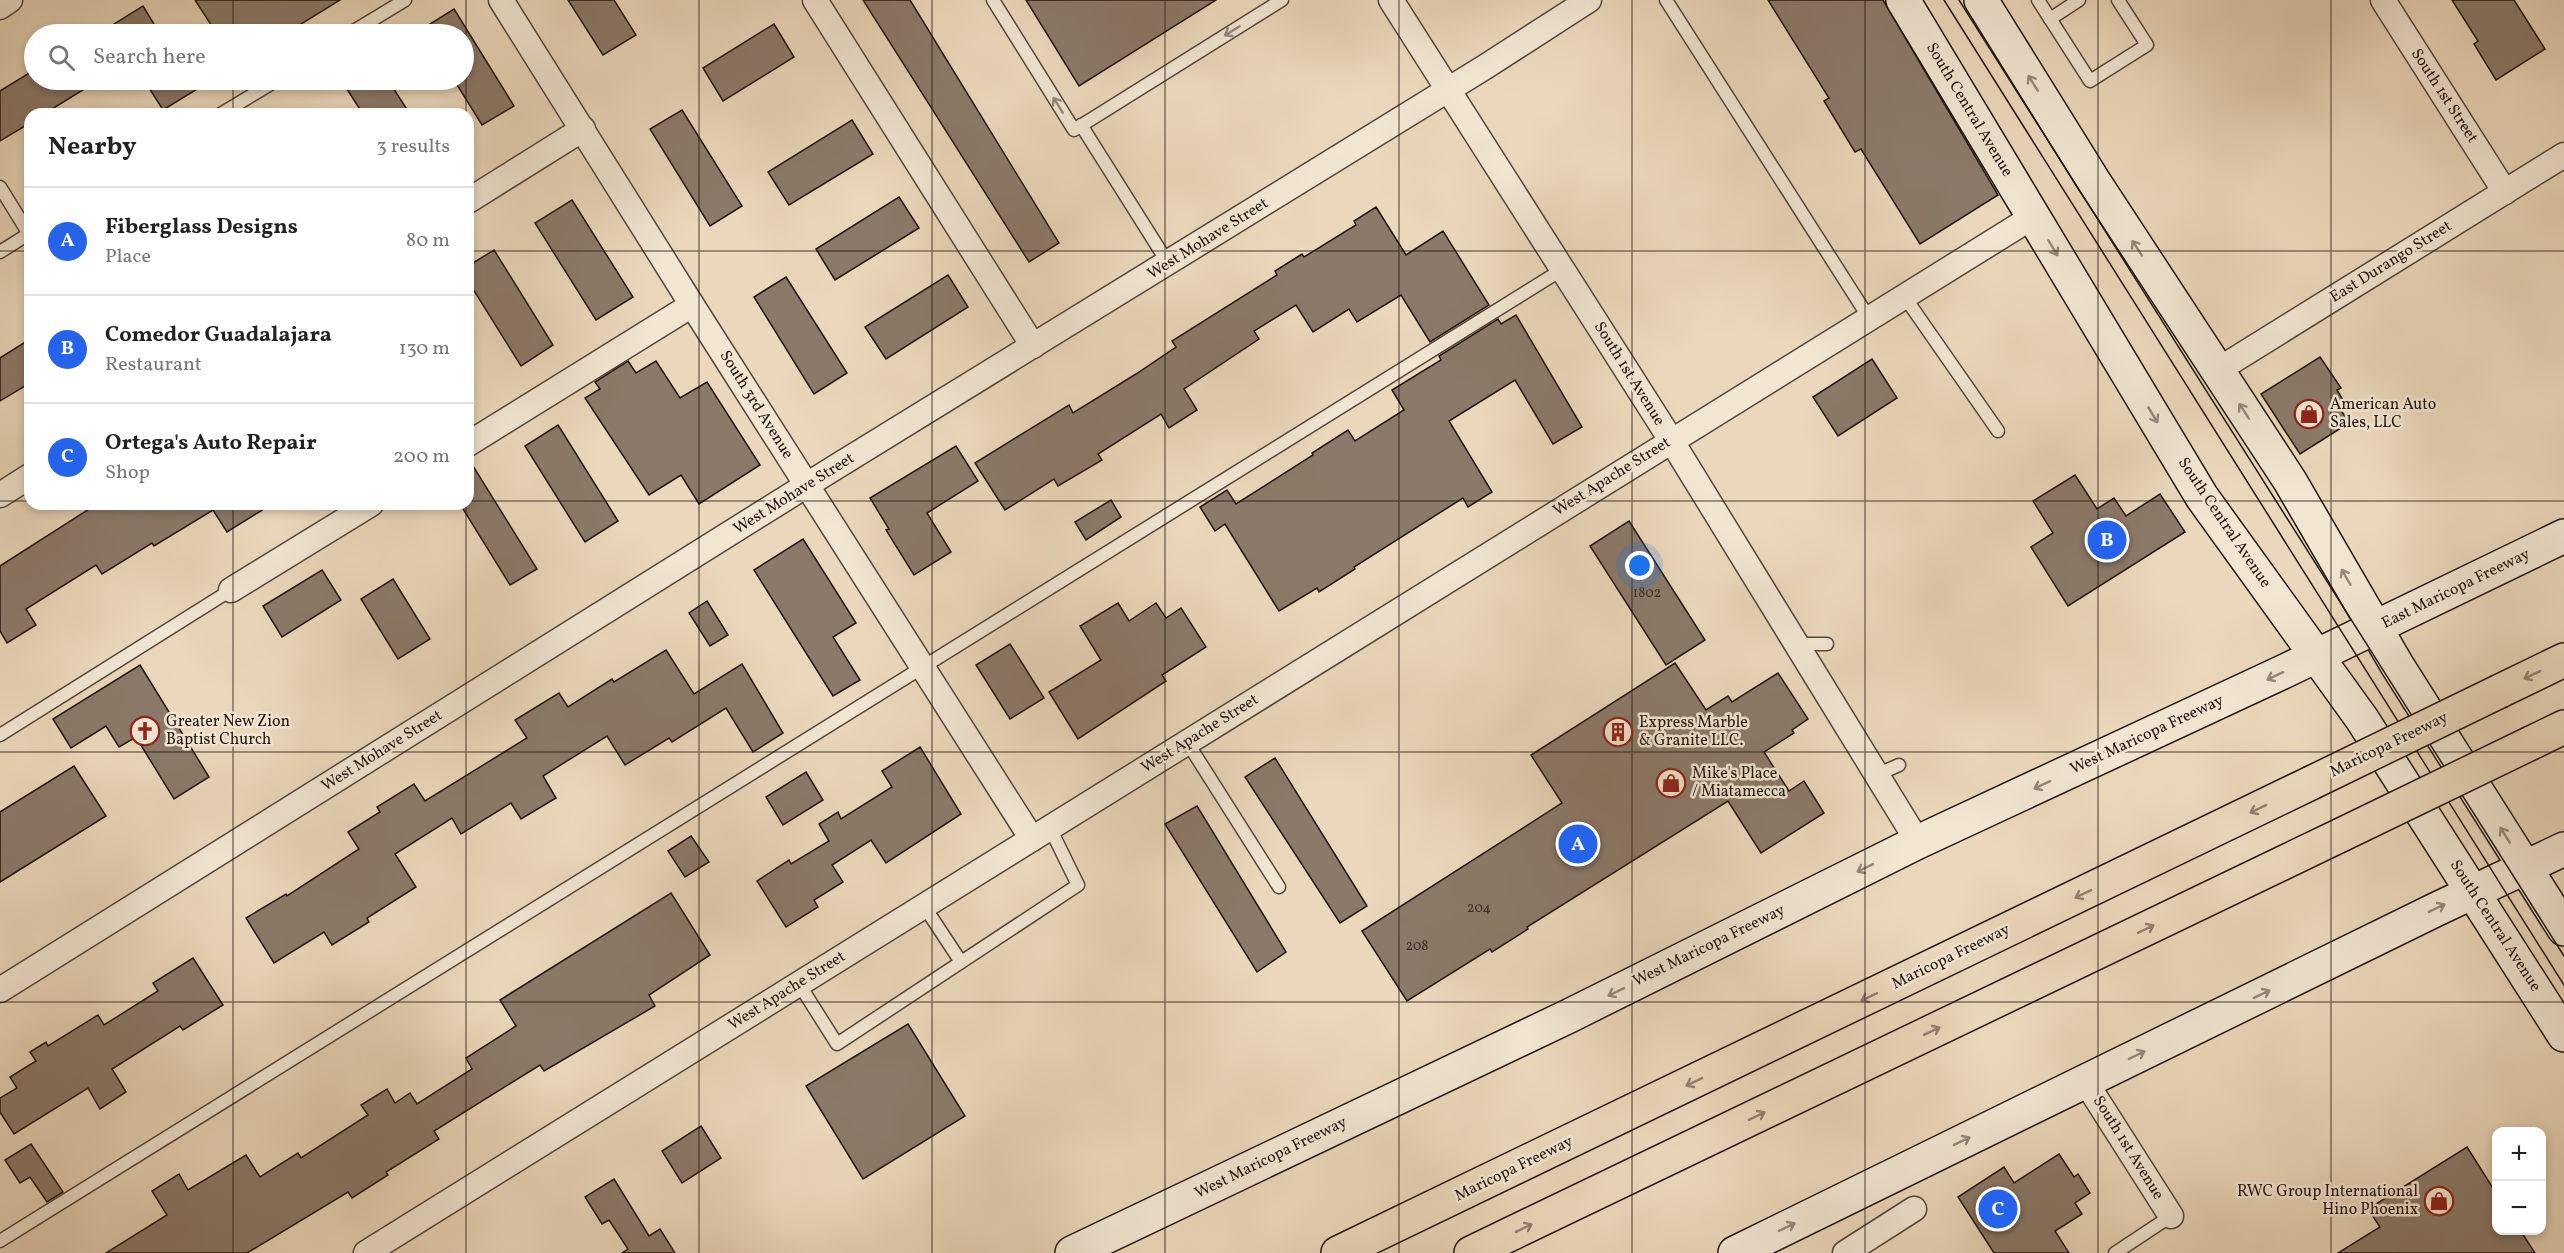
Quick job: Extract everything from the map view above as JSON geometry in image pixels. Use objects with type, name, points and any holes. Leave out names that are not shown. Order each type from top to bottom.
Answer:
[{"type":"highway","name":"Maricopa Freeway","points":[[1338,1253],[2564,660]]},
{"type":"highway","points":[[1471,1253],[2564,728]]},
{"type":"main road","name":"South Central Avenue","points":[[1903,0],[2202,497],[2245,559],[2362,719],[2500,879],[2564,929]]},
{"type":"main road","name":"South Central Avenue","points":[[1981,0],[2093,180],[2290,481],[2361,635],[2500,879],[2564,1035]]},
{"type":"main road","name":"East Maricopa Freeway","points":[[2361,635],[2564,536]]},
{"type":"main road","name":"West Maricopa Freeway","points":[[1072,1253],[1569,1016],[1918,842],[2361,635]]},
{"type":"main road","points":[[1735,1253],[2564,849]]},
{"type":"street","points":[[0,7],[10,0]]},
{"type":"street","name":"South 3rd Avenue","points":[[501,0],[922,667],[1041,833]]},
{"type":"street","points":[[815,0],[1034,346]]},
{"type":"street","name":"South 1st Avenue","points":[[1391,0],[1671,440],[1918,842]]},
{"type":"street","name":"West Mohave Street","points":[[0,990],[1589,0]]},
{"type":"street","name":"South 1st Street","points":[[2383,0],[2505,192]]},
{"type":"street","points":[[474,197],[583,129]]},
{"type":"street","name":"East Durango Street","points":[[2218,370],[2564,155]]},
{"type":"street","name":"West Apache Street","points":[[366,1253],[2034,216]]},
{"type":"street","points":[[474,440],[692,305]]},
{"type":"street","points":[[0,495],[24,480]]},
{"type":"street","points":[[231,590],[361,510]]},
{"type":"street","name":"South 1st Avenue","points":[[2085,1081],[2171,1216]]},
{"type":"street","points":[[1845,1253],[1914,1209]]},
{"type":"lane","points":[[365,24],[405,0]]},
{"type":"lane","points":[[993,0],[1074,130],[1281,0]]},
{"type":"lane","points":[[1666,0],[1869,318]]},
{"type":"lane","points":[[2038,0],[2090,81],[2147,45],[2118,0]]},
{"type":"lane","points":[[2050,19],[2079,0]]},
{"type":"lane","points":[[231,108],[261,90]]},
{"type":"lane","points":[[1081,125],[1168,263]]},
{"type":"lane","points":[[0,188],[24,225]]},
{"type":"lane","points":[[0,252],[24,236]]},
{"type":"lane","points":[[0,1241],[1563,269]]},
{"type":"lane","points":[[1904,296],[1998,431]]},
{"type":"lane","points":[[0,735],[231,590]]},
{"type":"lane","points":[[1796,644],[1827,644]]},
{"type":"lane","points":[[1188,742],[1279,887]]},
{"type":"lane","points":[[1876,775],[1899,765]]},
{"type":"lane","points":[[799,984],[837,1044],[1078,885],[1041,833]]},
{"type":"lane","points":[[924,906],[961,962]]},
{"type":"lane","points":[[2115,1253],[2171,1216]]},
{"type":"building","points":[[195,0],[340,0],[301,24],[211,24]]},
{"type":"building","points":[[568,0],[614,0],[636,35],[603,55]]},
{"type":"building","points":[[863,0],[910,0],[1059,243],[1029,262]]},
{"type":"building","points":[[1026,0],[1216,0],[1079,86]]},
{"type":"building","points":[[1768,0],[1883,0],[1998,195],[1920,244],[1861,149],[1855,152],[1824,101],[1829,98]]},
{"type":"building","points":[[2452,0],[2514,0],[2545,49],[2496,80],[2474,44],[2478,41]]},
{"type":"building","points":[[143,6],[154,24],[114,24]]},
{"type":"building","points":[[454,9],[463,24],[430,24]]},
{"type":"building","points":[[774,24],[794,57],[723,101],[703,68]]},
{"type":"building","points":[[474,41],[514,106],[482,125],[474,108],[471,108],[460,90],[474,90]]},
{"type":"building","points":[[24,76],[24,90],[83,90],[54,108],[24,108],[24,127],[0,141],[0,91]]},
{"type":"building","points":[[150,90],[196,90],[166,108],[162,108]]},
{"type":"building","points":[[347,90],[394,90],[406,108],[359,108]]},
{"type":"building","points":[[682,110],[742,206],[710,226],[650,129]]},
{"type":"building","points":[[852,120],[873,154],[789,205],[768,172]]},
{"type":"building","points":[[899,197],[919,228],[835,280],[816,249]]},
{"type":"building","points":[[572,200],[633,297],[596,320],[535,223]]},
{"type":"building","points":[[1376,207],[1406,255],[1443,231],[1489,305],[1430,342],[1401,295],[1357,322],[1349,309],[1313,332],[1296,305],[1254,331],[1259,339],[1184,389],[1197,410],[1169,428],[1161,414],[1098,454],[1102,460],[1058,486],[1054,479],[1005,510],[975,463],[1069,405],[1073,413],[1136,374],[1176,347],[1172,341],[1277,275],[1275,271],[1302,254],[1304,257],[1356,225],[1354,221]]},
{"type":"building","points":[[494,250],[553,345],[521,366],[474,291],[474,262]]},
{"type":"building","points":[[948,275],[968,307],[886,359],[865,327]]},
{"type":"building","points":[[786,277],[847,373],[814,394],[754,297]]},
{"type":"building","points":[[1516,315],[1582,427],[1553,444],[1515,380],[1449,421],[1492,492],[1468,507],[1463,498],[1354,567],[1355,569],[1319,592],[1317,588],[1279,611],[1225,524],[1215,531],[1200,507],[1227,490],[1236,504],[1348,430],[1355,441],[1404,410],[1392,390],[1441,360],[1439,356],[1498,319],[1501,324]]},
{"type":"building","points":[[24,343],[24,387],[0,401],[0,358]]},
{"type":"building","name":"American Auto Sales, LLC","points":[[2320,357],[2341,388],[2337,390],[2343,400],[2337,404],[2349,423],[2300,454],[2261,394]]},
{"type":"building","points":[[1872,359],[1897,398],[1838,436],[1813,397]]},
{"type":"building","points":[[628,361],[636,373],[656,361],[680,398],[707,382],[760,465],[699,504],[681,475],[649,495],[585,398],[600,389],[595,382]]},
{"type":"building","points":[[558,425],[618,521],[585,542],[525,446]]},
{"type":"building","points":[[956,446],[978,481],[927,513],[951,552],[914,575],[886,530],[889,529],[870,498]]},
{"type":"building","points":[[474,468],[537,569],[510,585],[464,510],[474,510]]},
{"type":"building","points":[[2075,475],[2097,509],[2114,498],[2126,516],[2160,494],[2185,532],[2068,606],[2031,547],[2053,533],[2033,501]]},
{"type":"building","points":[[1111,500],[1121,517],[1086,540],[1075,522]]},
{"type":"building","points":[[88,510],[213,510],[154,546],[152,543],[102,574],[96,565],[26,609],[36,625],[7,643],[0,631],[0,566]]},
{"type":"building","points":[[213,510],[262,510],[227,532]]},
{"type":"building","points":[[1629,521],[1705,640],[1666,665],[1590,546]]},
{"type":"building","points":[[803,539],[856,623],[833,637],[860,680],[833,696],[754,570]]},
{"type":"building","points":[[322,570],[341,600],[282,637],[263,606]]},
{"type":"building","points":[[393,579],[430,639],[398,659],[361,599]]},
{"type":"building","points":[[707,601],[728,635],[710,646],[689,613]]},
{"type":"building","points":[[1118,603],[1129,621],[1156,603],[1166,618],[1181,608],[1206,647],[1162,675],[1166,681],[1078,739],[1049,692],[1101,660],[1080,626]]},
{"type":"building","points":[[1010,644],[1044,698],[1010,719],[976,665]]},
{"type":"building","points":[[666,650],[694,694],[742,664],[783,733],[753,752],[726,708],[672,742],[669,738],[625,765],[607,736],[543,776],[556,798],[521,819],[511,803],[461,834],[452,818],[395,854],[416,887],[367,918],[369,922],[332,945],[324,932],[274,963],[246,918],[286,894],[287,896],[359,849],[348,832],[380,812],[377,807],[414,784],[425,801],[527,738],[515,720],[559,693],[568,707],[612,679],[614,682]]},
{"type":"building","points":[[1675,663],[1706,710],[1728,696],[1732,702],[1778,673],[1808,719],[1792,730],[1794,733],[1764,752],[1789,791],[1804,781],[1824,813],[1761,853],[1728,801],[1527,927],[1528,929],[1492,952],[1490,949],[1407,1001],[1362,931],[1562,803],[1531,755]]},
{"type":"building","name":"Greater New Zion Baptist Church","points":[[140,665],[209,777],[174,799],[136,737],[119,747],[106,726],[71,748],[53,719]]},
{"type":"building","points":[[920,747],[961,814],[886,863],[871,840],[832,865],[843,882],[814,900],[818,907],[786,927],[757,881],[789,860],[791,864],[829,841],[819,824],[838,812],[841,819],[892,787],[882,771]]},
{"type":"building","points":[[1275,758],[1367,906],[1340,923],[1245,777]]},
{"type":"building","points":[[74,766],[106,816],[0,882],[0,812]]},
{"type":"building","points":[[806,772],[823,800],[783,825],[766,797]]},
{"type":"building","points":[[1197,806],[1286,952],[1257,972],[1165,824]]},
{"type":"building","points":[[691,836],[709,862],[685,877],[668,851]]},
{"type":"building","points":[[671,893],[710,955],[649,995],[655,1006],[544,1071],[540,1065],[434,1131],[439,1139],[386,1172],[388,1175],[352,1198],[348,1192],[247,1253],[106,1253],[167,1215],[152,1191],[179,1174],[188,1190],[246,1155],[260,1177],[298,1153],[301,1158],[368,1115],[361,1105],[387,1089],[395,1103],[410,1093],[417,1104],[472,1069],[466,1058],[516,1026],[500,1000]]},
{"type":"building","points":[[193,958],[223,1005],[183,1030],[180,1026],[112,1069],[126,1092],[100,1109],[88,1088],[14,1134],[0,1112],[0,1098],[17,1088],[10,1077],[36,1061],[30,1052],[46,1042],[48,1046],[98,1015],[104,1025],[158,991],[153,983]]},
{"type":"building","points":[[908,1024],[965,1116],[863,1179],[806,1086]]},
{"type":"building","points":[[701,1126],[721,1158],[682,1183],[662,1151]]},
{"type":"building","points":[[31,1144],[63,1192],[47,1202],[30,1177],[20,1183],[5,1160]]},
{"type":"building","name":"RWC Group International Hino Phoenix","points":[[2467,1147],[2492,1187],[2492,1235],[2523,1235],[2535,1253],[2338,1253],[2380,1227],[2368,1209]]},
{"type":"building","points":[[2059,1154],[2074,1177],[2078,1174],[2090,1193],[2075,1203],[2082,1214],[2055,1231],[2069,1253],[1994,1253],[1958,1197],[2004,1167],[2014,1183]]},
{"type":"building","points":[[614,1179],[649,1236],[660,1229],[675,1253],[622,1253],[628,1249],[609,1220],[602,1224],[585,1197]]},
{"type":"tram line","points":[[1944,0],[2564,985]]},
{"type":"tram line","points":[[1959,0],[2564,956]]},
{"type":"place","name":"American Auto Sales, LLC","points":[[2309,414]]},
{"type":"place","name":"Comedor Guadalajara","points":[[2107,540]]},
{"type":"place","name":"Greater New Zion Baptist Church","points":[[145,731]]},
{"type":"place","name":"Express Marble & Granite LLC.","points":[[1618,732]]},
{"type":"place","name":"Mike's Place / Miatamecca","points":[[1671,783]]},
{"type":"place","name":"Fiberglass Designs","points":[[1578,844]]},
{"type":"place","name":"RWC Group International Hino Phoenix","points":[[2439,1201]]},
{"type":"place","name":"Ortega's Auto Repair","points":[[1998,1209]]}]
